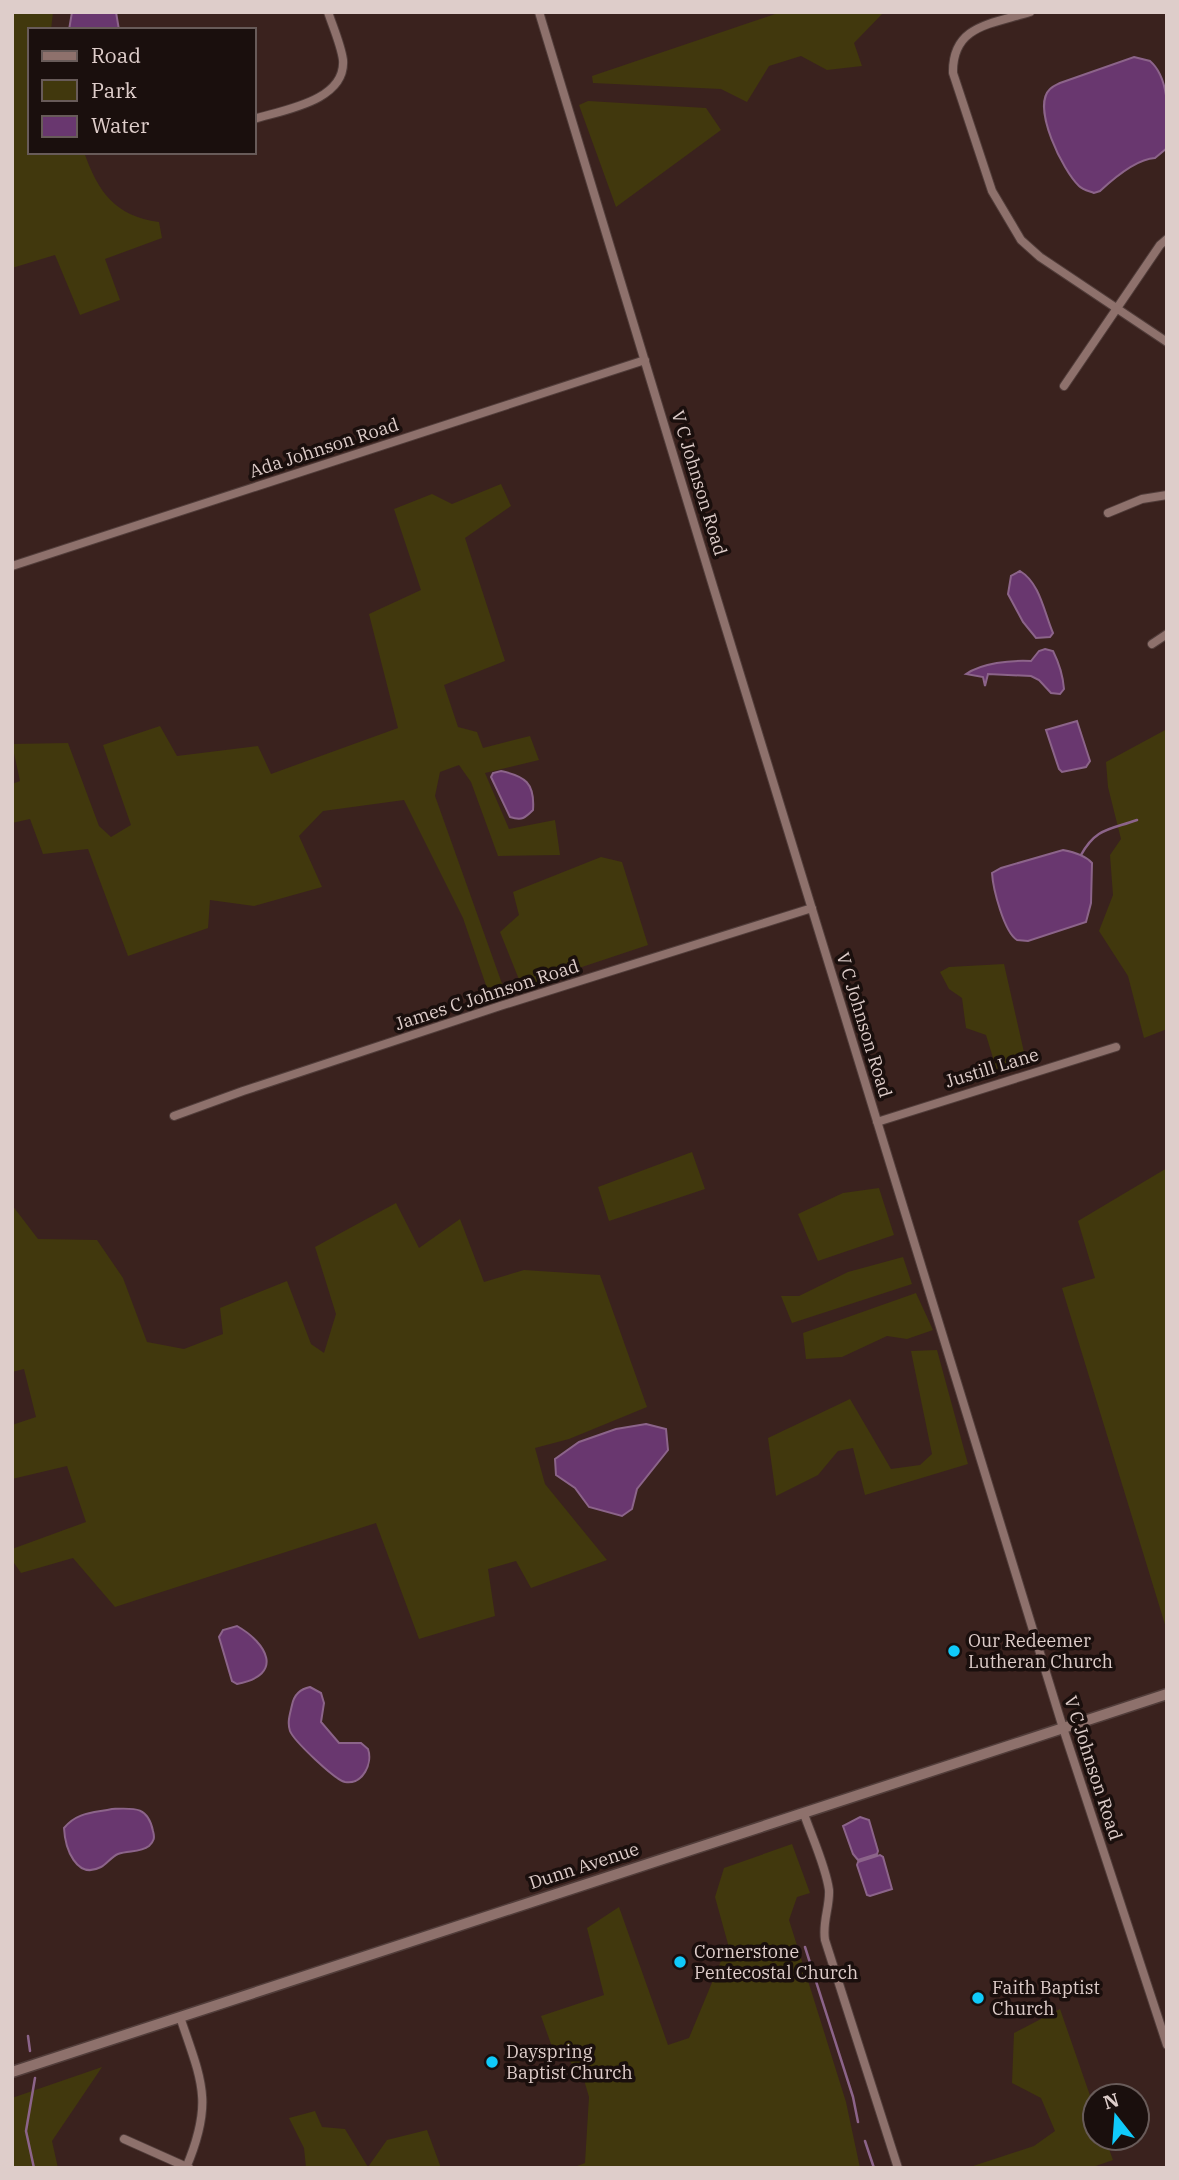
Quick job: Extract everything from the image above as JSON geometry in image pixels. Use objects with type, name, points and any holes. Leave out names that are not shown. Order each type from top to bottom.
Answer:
[{"type":"main road","name":"Dunn Avenue","points":[[12,2072],[1167,1694]]},
{"type":"street","points":[[256,119],[316,100],[333,89],[341,75],[343,60],[328,12]]},
{"type":"street","name":"V C Johnson Road","points":[[539,12],[1063,1728],[1167,2045]]},
{"type":"street","points":[[1030,12],[982,27],[966,35],[955,49],[953,73],[992,191],[1021,240],[1040,257],[1167,342]]},
{"type":"street","points":[[1063,386],[1160,245],[1167,239]]},
{"type":"street","name":"Ada Johnson Road","points":[[12,566],[645,359]]},
{"type":"street","points":[[1108,513],[1145,498],[1167,495]]},
{"type":"street","points":[[1152,644],[1167,634]]},
{"type":"street","name":"James C Johnson Road","points":[[174,1116],[487,1011],[812,908]]},
{"type":"street","name":"Justill Lane","points":[[877,1122],[1116,1046]]},
{"type":"street","points":[[804,1814],[828,1886],[829,1904],[823,1928],[825,1940],[898,2168]]},
{"type":"street","points":[[124,2139],[187,2167],[203,2116],[203,2096],[200,2076],[180,2017]]},
{"type":"green space","points":[[12,12],[53,12],[51,28],[28,28],[28,154],[85,154],[95,179],[110,200],[131,214],[159,222],[162,238],[105,259],[120,300],[80,315],[55,255],[12,268]]},
{"type":"green space","points":[[781,12],[884,12],[854,43],[862,66],[827,70],[801,56],[769,66],[747,102],[721,89],[593,83],[592,76]]},
{"type":"green space","points":[[588,101],[706,108],[721,130],[616,207],[579,105]]},
{"type":"green space","points":[[501,484],[511,506],[465,538],[505,661],[444,685],[458,727],[477,732],[483,748],[530,736],[539,760],[485,773],[509,829],[555,820],[560,855],[498,856],[471,782],[459,765],[440,772],[435,796],[505,992],[491,1000],[463,918],[404,800],[323,811],[299,836],[322,887],[254,906],[210,900],[208,928],[128,956],[88,849],[43,854],[30,819],[12,823],[12,784],[20,781],[12,744],[68,743],[99,826],[111,837],[131,825],[103,745],[160,726],[177,756],[258,746],[271,774],[398,728],[369,614],[421,590],[394,509],[432,494],[452,504]]},
{"type":"green space","points":[[1167,729],[1167,1029],[1144,1038],[1128,976],[1099,931],[1113,895],[1110,855],[1121,839],[1108,787],[1106,762]]},
{"type":"green space","points":[[601,857],[622,862],[648,945],[522,987],[500,932],[519,915],[513,892]]},
{"type":"green space","points":[[1004,964],[1026,1061],[997,1071],[986,1035],[966,1028],[962,998],[949,989],[940,972],[949,967]]},
{"type":"green space","points":[[692,1152],[705,1189],[609,1221],[598,1187]]},
{"type":"green space","points":[[1167,1168],[1167,1631],[1062,1288],[1095,1278],[1078,1221]]},
{"type":"green space","points":[[879,1188],[894,1235],[818,1261],[798,1214],[843,1193]]},
{"type":"green space","points":[[396,1203],[419,1248],[460,1219],[484,1282],[524,1270],[600,1275],[647,1407],[569,1439],[535,1448],[545,1484],[607,1560],[531,1588],[516,1561],[488,1569],[495,1616],[419,1639],[376,1523],[115,1607],[73,1558],[21,1573],[12,1560],[12,1549],[86,1522],[67,1466],[12,1479],[12,1425],[36,1417],[24,1369],[12,1372],[12,1205],[38,1239],[97,1240],[123,1278],[147,1342],[184,1349],[223,1334],[220,1308],[287,1281],[311,1344],[324,1353],[336,1314],[315,1247]]},
{"type":"green space","points":[[903,1257],[912,1284],[792,1323],[781,1296],[799,1296],[848,1272]]},
{"type":"green space","points":[[916,1293],[933,1330],[907,1339],[887,1336],[842,1357],[806,1359],[803,1333]]},
{"type":"green space","points":[[937,1350],[968,1464],[865,1495],[853,1448],[838,1451],[818,1475],[776,1496],[768,1438],[850,1399],[891,1469],[920,1465],[932,1454],[911,1351]]},
{"type":"green space","points":[[792,1844],[810,1893],[797,1897],[789,1920],[846,2102],[860,2168],[572,2168],[585,2163],[589,2097],[582,2073],[551,2044],[541,2016],[604,1995],[587,1928],[619,1907],[668,2045],[689,2038],[728,1944],[715,1897],[724,1868]]},
{"type":"green space","points":[[1060,2009],[1085,2082],[1081,2082],[1081,2152],[1110,2152],[1113,2160],[1090,2168],[967,2168],[1034,2146],[1055,2131],[1041,2098],[1012,2083],[1014,2033]]},
{"type":"green space","points":[[102,2067],[52,2141],[58,2168],[12,2168],[12,2098]]},
{"type":"green space","points":[[315,2111],[322,2127],[345,2129],[368,2167],[387,2140],[427,2130],[441,2168],[306,2168],[304,2148],[289,2118]]},
{"type":"water","points":[[72,12],[116,12],[119,28],[69,28]]},
{"type":"water","points":[[1134,57],[1150,61],[1162,79],[1167,102],[1167,148],[1155,158],[1133,165],[1094,193],[1079,186],[1065,167],[1051,139],[1044,110],[1045,98],[1053,86]]},
{"type":"water","points":[[1020,571],[1027,576],[1041,599],[1053,633],[1050,637],[1036,638],[1023,622],[1008,594],[1011,576]]},
{"type":"water","points":[[1039,651],[1053,651],[1059,665],[1064,689],[1060,694],[1051,693],[1039,680],[1031,676],[988,674],[985,686],[983,677],[966,674],[997,663],[1031,661]]},
{"type":"water","points":[[1077,721],[1090,761],[1086,767],[1062,772],[1046,730]]},
{"type":"water","points":[[501,771],[522,778],[530,787],[533,810],[523,818],[510,817],[491,777],[493,773]]},
{"type":"water","points":[[1063,850],[1079,854],[1092,863],[1091,903],[1086,922],[1028,941],[1017,940],[1004,920],[992,873]]},
{"type":"water","points":[[646,1424],[666,1429],[668,1450],[637,1489],[632,1509],[622,1516],[589,1507],[575,1488],[556,1475],[555,1459],[579,1442],[616,1429]]},
{"type":"water","points":[[237,1626],[263,1649],[266,1666],[261,1674],[252,1680],[237,1684],[232,1681],[219,1637],[223,1630]]},
{"type":"water","points":[[310,1687],[321,1693],[324,1703],[321,1722],[339,1743],[361,1743],[368,1749],[368,1766],[357,1780],[345,1782],[333,1775],[290,1731],[289,1718],[294,1698],[300,1691]]},
{"type":"water","points":[[112,1809],[133,1809],[144,1813],[151,1823],[153,1841],[142,1850],[118,1854],[101,1867],[92,1870],[79,1866],[70,1853],[64,1828],[80,1816]]},
{"type":"water","points":[[860,1817],[869,1820],[878,1851],[877,1854],[858,1860],[853,1854],[843,1826]]},
{"type":"water","points":[[880,1855],[883,1857],[892,1889],[870,1896],[867,1895],[857,1865],[858,1862]]},
{"type":"waterway","points":[[1081,855],[1098,835],[1137,820]]},
{"type":"waterway","points":[[805,1947],[853,2097],[858,2122]]},
{"type":"waterway","points":[[28,2036],[30,2051]]},
{"type":"waterway","points":[[34,2168],[26,2131],[35,2078]]},
{"type":"waterway","points":[[865,2141],[874,2168]]},
{"type":"place","name":"Our Redeemer Lutheran Church","points":[[954,1651]]},
{"type":"place","name":"Cornerstone Pentecostal Church","points":[[680,1962]]},
{"type":"place","name":"Faith Baptist Church","points":[[978,1998]]},
{"type":"place","name":"Dayspring Baptist Church","points":[[492,2062]]}]
